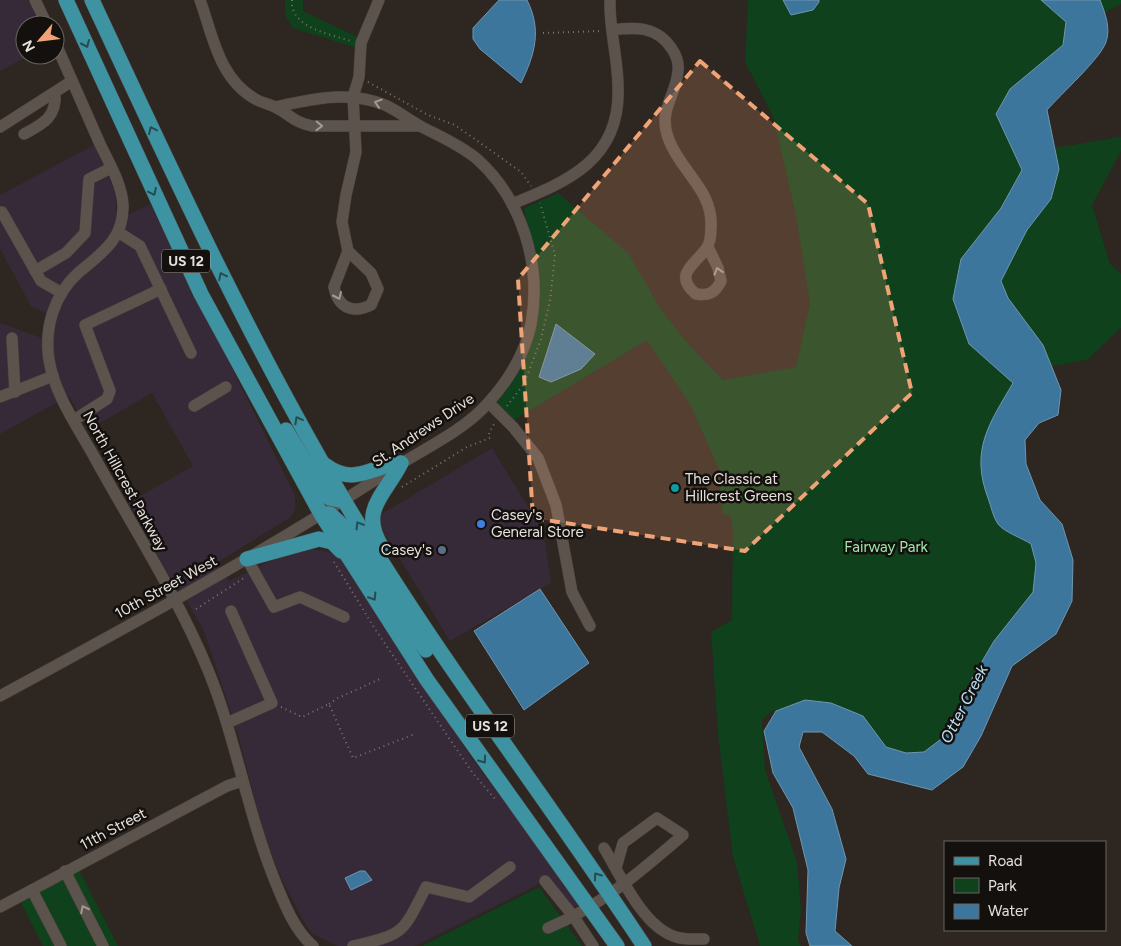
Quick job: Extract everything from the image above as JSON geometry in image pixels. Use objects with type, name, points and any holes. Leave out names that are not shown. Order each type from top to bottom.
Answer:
[{"type":"main road","name":"US 12","points":[[66,0],[155,196],[225,340],[321,514],[340,557],[617,946]]},
{"type":"main road","name":"US 12","points":[[92,0],[207,246],[252,334],[344,501],[404,599],[506,750],[610,895],[644,946]]},
{"type":"main road","points":[[225,340],[271,407],[323,492],[329,498],[344,501]]},
{"type":"main road","points":[[322,462],[335,472],[349,476],[401,463]]},
{"type":"main road","points":[[401,463],[393,480],[384,488],[375,505],[373,524],[375,533],[471,686],[489,724]]},
{"type":"main road","points":[[321,514],[330,514],[345,528],[386,594],[472,715],[506,750]]},
{"type":"main road","points":[[250,566],[319,539],[332,542],[340,557]]},
{"type":"street","points":[[36,0],[43,15]]},
{"type":"street","name":"St. Andrews Drive","points":[[200,0],[212,42],[231,77],[246,93],[258,101],[276,107],[297,123],[312,126],[421,126]]},
{"type":"street","points":[[348,251],[371,273],[378,289],[372,304],[353,310],[344,307],[339,301],[334,287],[348,251],[342,222],[356,152],[353,97],[359,77],[361,43],[379,0]]},
{"type":"street","points":[[512,204],[580,172],[595,157],[613,126],[618,106],[618,86],[610,0]]},
{"type":"street","points":[[612,30],[634,27],[654,32],[665,40],[675,55],[678,68],[676,80],[667,102],[666,127],[675,152],[698,183],[707,202],[712,227],[708,247]]},
{"type":"street","name":"North Hillcrest Parkway","points":[[65,65],[112,168],[123,202],[123,215],[118,232],[110,246],[78,274],[62,293],[51,316],[48,345],[52,376],[74,420],[174,600],[202,656],[227,723],[262,849],[280,895],[296,926],[313,946]]},
{"type":"street","points":[[0,127],[72,81]]},
{"type":"street","points":[[24,134],[46,122],[56,103],[55,93]]},
{"type":"street","name":"St. Andrews Drive","points":[[276,107],[318,97],[353,97],[387,106],[446,138],[480,162],[512,204],[523,225],[530,256],[533,303],[530,326],[521,353],[507,379],[488,403],[464,424],[344,501]]},
{"type":"street","points":[[35,271],[66,253],[85,233],[89,179],[112,168]]},
{"type":"street","points":[[2,212],[40,281],[62,293]]},
{"type":"street","points":[[118,232],[140,246],[191,353]]},
{"type":"street","points":[[74,420],[108,399],[110,391],[85,325],[161,289]]},
{"type":"street","points":[[12,338],[15,392]]},
{"type":"street","points":[[0,397],[52,376]]},
{"type":"street","points":[[194,406],[226,388]]},
{"type":"street","points":[[488,403],[529,444],[545,475],[556,505],[572,592],[590,626]]},
{"type":"street","name":"10th Street West","points":[[0,696],[174,600],[250,566],[321,514],[344,501]]},
{"type":"street","points":[[250,566],[274,607],[300,597],[344,617]]},
{"type":"street","points":[[227,723],[272,703],[231,611]]},
{"type":"street","name":"11th Street","points":[[3,905],[227,786],[242,781]]},
{"type":"street","points":[[548,928],[591,908],[625,885],[683,836],[657,818],[623,844],[616,868]]},
{"type":"street","points":[[604,848],[636,903],[665,932],[677,938],[704,939]]},
{"type":"street","points":[[353,946],[384,939],[401,931],[410,919],[426,887],[469,897],[510,867]]},
{"type":"street","points":[[65,871],[103,946]]},
{"type":"street","points":[[545,881],[574,917],[593,946]]},
{"type":"street","points":[[32,890],[61,946]]},
{"type":"street","points":[[0,893],[3,905]]},
{"type":"path","points":[[292,0],[292,8],[298,18],[313,28],[361,43]]},
{"type":"path","points":[[543,33],[612,30]]},
{"type":"path","points":[[359,77],[428,115],[455,125],[482,143],[500,159],[521,172],[536,194],[548,224],[555,255],[550,301],[540,339],[524,384],[499,413],[489,433],[490,438],[467,446],[395,491]]},
{"type":"path","points":[[340,557],[375,629],[472,772],[498,802]]},
{"type":"path","points":[[196,609],[250,566]]},
{"type":"path","points":[[272,703],[302,717],[382,678]]},
{"type":"path","points":[[329,704],[353,758],[415,734]]},
{"type":"highlighted area","points":[[700,61],[868,204],[912,393],[745,551],[533,518],[518,279]]},
{"type":"shaded area","points":[[0,0],[28,0],[35,15],[15,15],[15,63],[0,71]]},
{"type":"shaded area","points":[[94,145],[115,192],[116,211],[128,215],[150,204],[295,495],[295,509],[291,517],[218,562],[229,581],[281,556],[305,548],[330,552],[340,558],[427,693],[481,771],[576,897],[578,906],[572,907],[549,879],[415,946],[337,946],[313,934],[307,927],[281,878],[263,831],[238,734],[204,631],[177,584],[167,573],[128,503],[193,466],[152,393],[88,430],[69,396],[0,434],[0,323],[42,338],[46,313],[31,306],[0,249],[0,195]]},
{"type":"shaded area","points":[[492,448],[544,533],[551,583],[450,641],[375,518]]},
{"type":"green space","points":[[285,0],[303,0],[303,11],[358,37],[356,48],[293,28],[285,15]]},
{"type":"green space","name":"Fairway Park","points":[[748,0],[1121,0],[1121,4],[1083,24],[1037,104],[1041,150],[1121,137],[1121,151],[1092,205],[1110,264],[1121,274],[1121,328],[1087,360],[1036,369],[1011,420],[1053,571],[928,771],[855,736],[795,721],[772,711],[762,720],[765,770],[797,862],[801,910],[798,940],[801,946],[760,946],[733,857],[718,734],[711,632],[732,620],[733,531],[731,517],[723,514],[719,487],[725,483],[690,404],[647,340],[514,420],[497,403],[524,362],[539,295],[524,208],[558,193],[628,253],[662,311],[690,346],[723,380],[796,367],[810,303],[796,215],[773,116],[745,62]]},
{"type":"green space","points":[[77,866],[118,946],[43,946],[18,897]]},
{"type":"green space","points":[[539,887],[582,946],[422,946]]},
{"type":"water","points":[[499,0],[527,0],[532,11],[535,42],[530,62],[521,83],[480,49],[473,39],[473,28]]},
{"type":"water","points":[[783,0],[819,0],[819,2],[813,10],[791,15]]},
{"type":"water","name":"Otter Creek","points":[[1041,0],[1100,0],[1108,26],[1103,49],[1089,67],[1047,110],[1059,169],[1051,199],[1027,230],[1001,281],[1008,298],[1043,345],[1061,390],[1058,415],[1039,423],[1025,440],[1026,464],[1040,500],[1062,524],[1073,560],[1072,601],[1056,634],[1012,666],[981,736],[963,767],[932,790],[868,774],[854,756],[822,732],[803,732],[799,747],[832,809],[846,859],[839,888],[835,931],[852,946],[810,946],[806,933],[808,870],[793,808],[773,773],[764,731],[776,711],[805,700],[831,703],[863,716],[886,747],[906,753],[924,752],[945,736],[960,717],[970,682],[994,641],[1033,592],[1036,563],[1031,544],[998,524],[993,515],[983,481],[981,466],[982,451],[990,425],[1013,383],[969,344],[953,299],[961,259],[1001,208],[1022,170],[996,114],[1010,89],[1063,45],[1066,22]]},
{"type":"water","points":[[556,324],[595,354],[581,369],[551,382],[539,377]]},
{"type":"water","points":[[540,589],[589,663],[524,710],[474,631]]},
{"type":"water","points":[[360,871],[365,871],[372,880],[351,890],[345,878]]},
{"type":"place","name":"The Classic at Hillcrest Greens","points":[[675,488]]},
{"type":"place","name":"Casey's General Store","points":[[481,524]]},
{"type":"place","name":"Casey's","points":[[442,550]]}]
